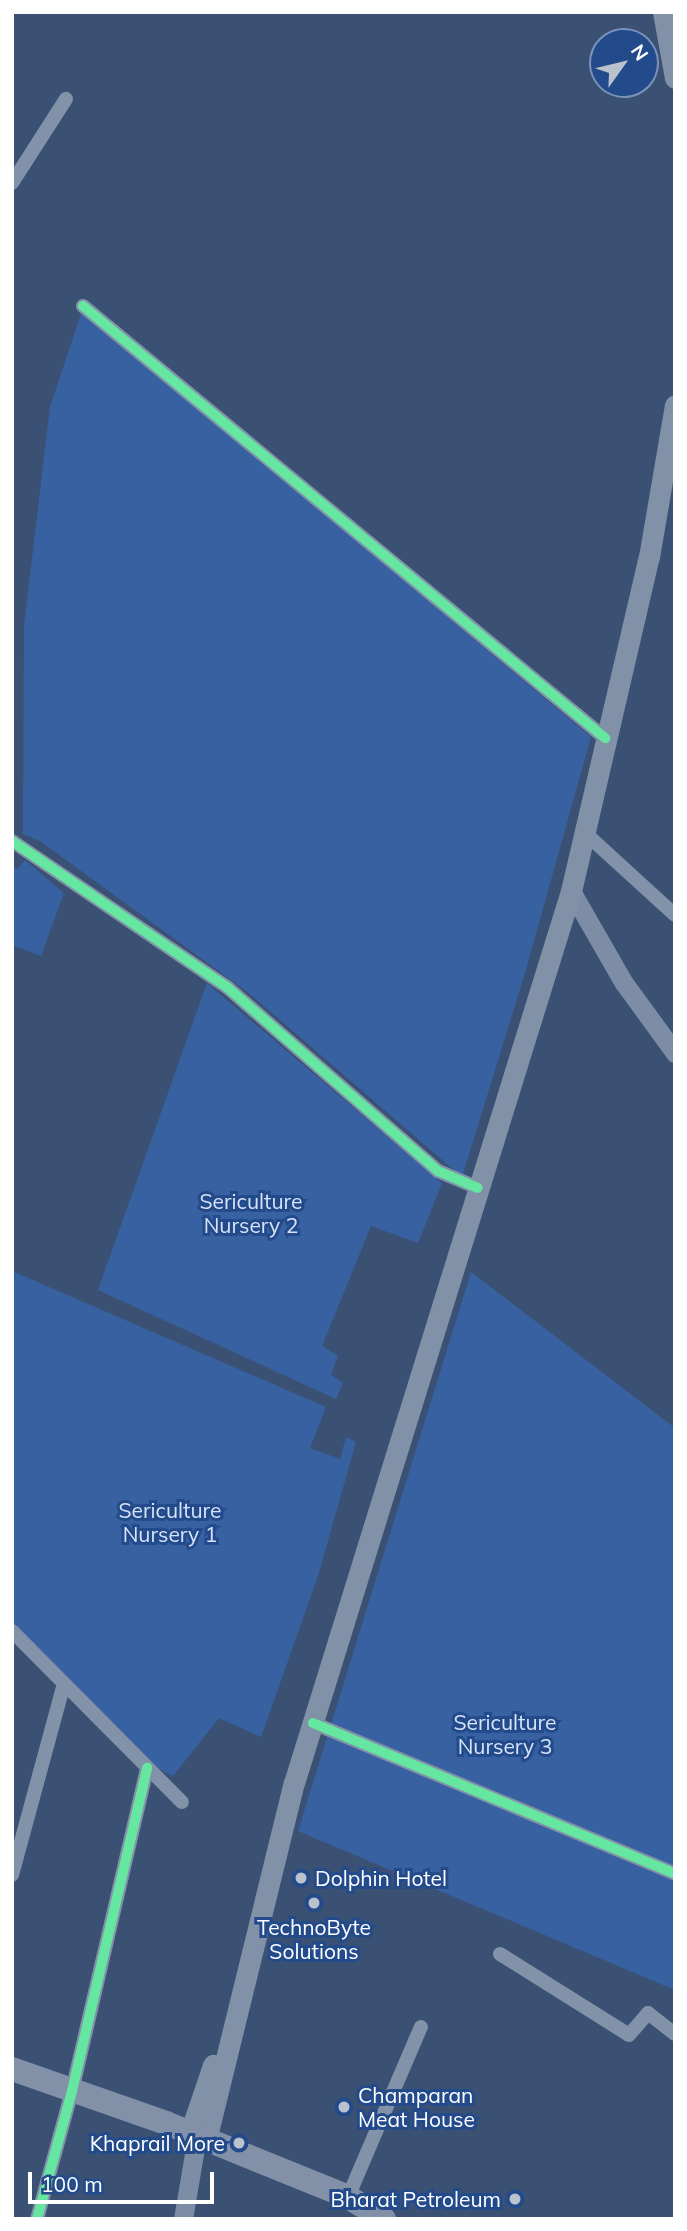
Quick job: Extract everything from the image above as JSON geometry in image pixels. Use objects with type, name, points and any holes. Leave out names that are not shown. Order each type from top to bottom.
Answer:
[{"type":"highway","points":[[12,2069],[166,2123],[348,2197],[384,2219]]},
{"type":"highway","points":[[300,2179],[360,2219]]},
{"type":"main road","points":[[663,12],[675,79]]},
{"type":"main road","points":[[198,2136],[246,1976],[276,1846],[571,891],[649,557],[675,405]]},
{"type":"main road","points":[[198,2136],[198,2104],[246,1976]]},
{"type":"main road","points":[[166,2123],[187,2115],[198,2104]]},
{"type":"street","points":[[12,183],[66,99]]},
{"type":"street","points":[[83,306],[606,738]]},
{"type":"street","points":[[584,832],[675,915]]},
{"type":"street","points":[[12,841],[227,987],[438,1171],[478,1188]]},
{"type":"street","points":[[571,891],[624,983],[675,1053]]},
{"type":"street","points":[[12,1631],[182,1802]]},
{"type":"street","points":[[12,1875],[64,1684]]},
{"type":"street","points":[[313,1723],[675,1874]]},
{"type":"street","points":[[37,2219],[72,2091],[147,1768]]},
{"type":"street","points":[[500,1954],[629,2035],[648,2013],[675,2034]]},
{"type":"street","points":[[348,2197],[421,2027]]},
{"type":"street","points":[[183,2219],[198,2136]]},
{"type":"green space","points":[[82,311],[591,737],[525,973],[462,1177],[250,994],[40,841],[23,834],[24,626],[50,407]]},
{"type":"green space","points":[[25,860],[64,893],[41,956],[12,945],[12,865],[17,869]]},
{"type":"green space","name":"Sericulture Nursery 2","points":[[207,983],[442,1183],[418,1243],[371,1226],[322,1346],[338,1356],[331,1375],[343,1383],[336,1399],[98,1290]]},
{"type":"green space","name":"Sericulture Nursery 1","points":[[12,1271],[326,1407],[310,1448],[340,1459],[346,1437],[356,1442],[318,1576],[261,1737],[219,1718],[173,1776],[151,1765],[12,1623]]},
{"type":"green space","name":"Sericulture Nursery 3","points":[[471,1272],[675,1428],[675,1990],[298,1831]]},
{"type":"cycle path","points":[[83,306],[605,738]]},
{"type":"cycle path","points":[[12,841],[227,987],[438,1171],[478,1188]]},
{"type":"cycle path","points":[[313,1723],[675,1874]]},
{"type":"cycle path","points":[[37,2219],[72,2091],[147,1768]]},
{"type":"place","name":"Dolphin Hotel","points":[[301,1878]]},
{"type":"place","name":"TechnoByte Solutions","points":[[314,1903]]},
{"type":"place","name":"Champaran Meat House","points":[[344,2107]]},
{"type":"place","name":"Khaprail More","points":[[239,2143]]},
{"type":"place","name":"Bharat Petroleum","points":[[515,2199]]}]
